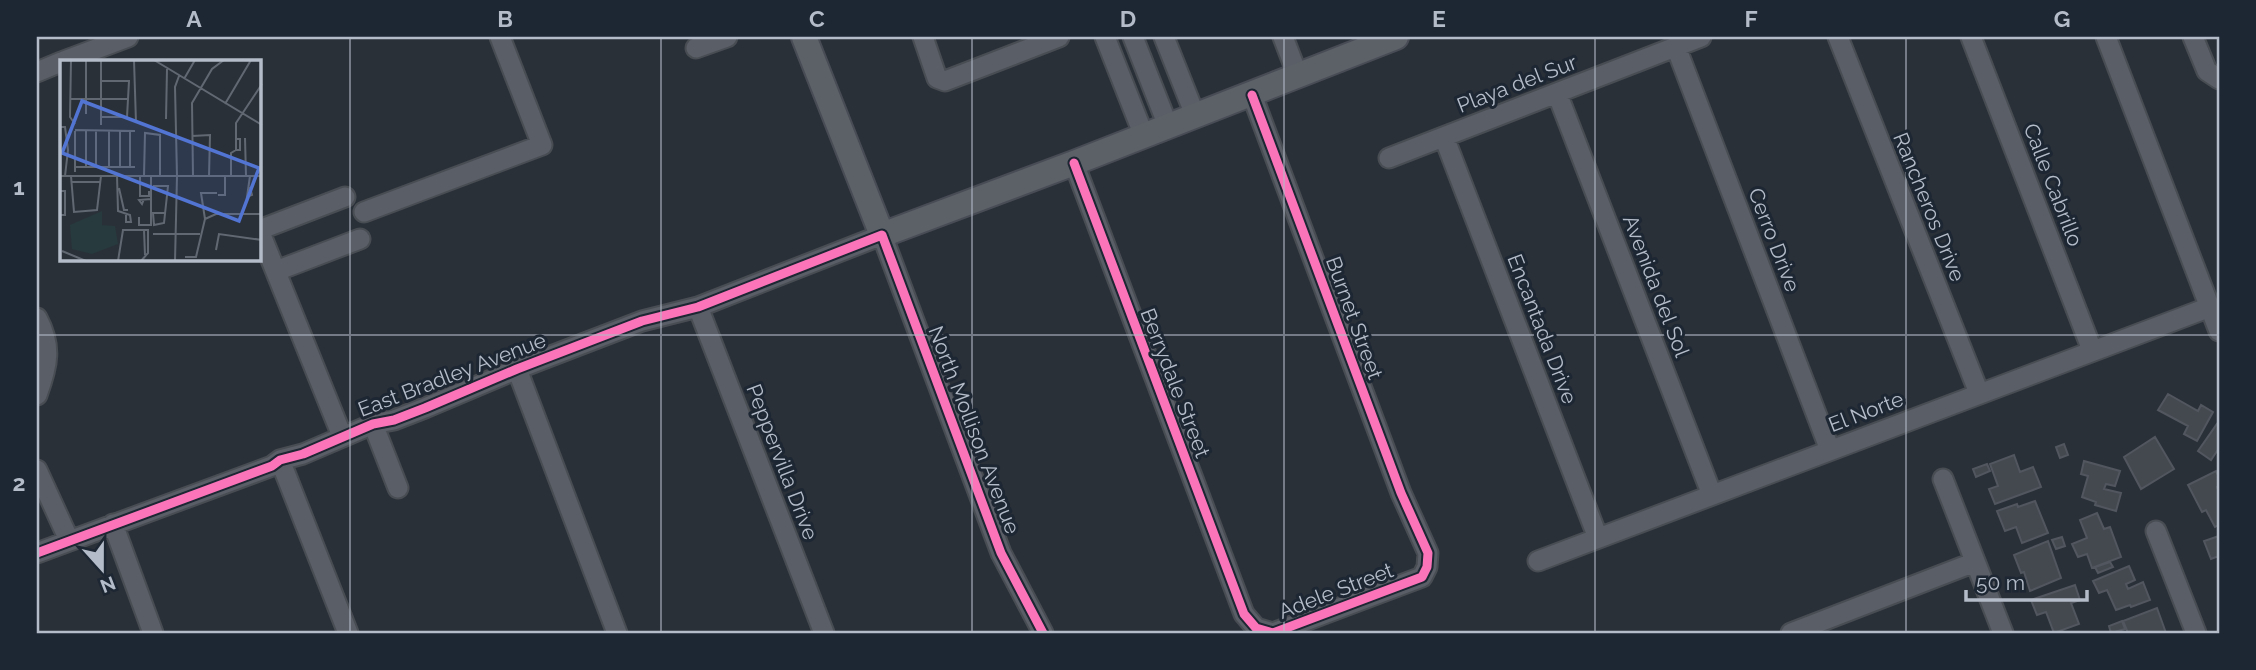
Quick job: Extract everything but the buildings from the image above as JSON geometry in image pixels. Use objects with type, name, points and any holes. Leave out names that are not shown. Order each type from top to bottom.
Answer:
[{"type":"main road","name":"North Mollison Avenue","points":[[804,37],[882,235]]},
{"type":"main road","name":"East Bradley Avenue","points":[[882,235],[1396,37]]},
{"type":"street","points":[[68,60],[128,37]]},
{"type":"street","points":[[364,212],[542,145],[500,37]]},
{"type":"street","points":[[696,48],[727,37]]},
{"type":"street","points":[[923,37],[937,78],[945,81],[1059,37]]},
{"type":"street","points":[[1105,37],[1144,136]]},
{"type":"street","points":[[1133,37],[1168,126]]},
{"type":"street","points":[[1164,37],[1195,115]]},
{"type":"street","points":[[1283,37],[1298,76]]},
{"type":"street","name":"Playa del Sur","points":[[1389,158],[1701,37]]},
{"type":"street","name":"Rancheros Drive","points":[[1838,37],[1979,393]]},
{"type":"street","name":"Calle Cabrillo","points":[[1971,37],[2092,350]]},
{"type":"street","points":[[2106,37],[2219,331]]},
{"type":"street","points":[[2193,37],[2207,71],[2219,79]]},
{"type":"street","name":"Cerro Drive","points":[[1676,47],[1830,450]]},
{"type":"street","points":[[37,72],[60,63]]},
{"type":"street","name":"Avenida del Sol","points":[[1558,93],[1712,495]]},
{"type":"street","name":"Burnet Street","points":[[1252,94],[1401,493],[1427,553]]},
{"type":"street","name":"Encantada Drive","points":[[1444,137],[1598,538]]},
{"type":"street","name":"Berrydale Street","points":[[1074,163],[1244,614]]},
{"type":"street","points":[[261,229],[345,197]]},
{"type":"street","points":[[261,235],[342,436]]},
{"type":"street","name":"East Bradley Avenue","points":[[37,552],[272,466],[280,460],[303,454],[373,424],[394,420],[642,321],[698,307],[882,235]]},
{"type":"street","name":"North Mollison Avenue","points":[[882,235],[1002,553],[1043,633]]},
{"type":"street","points":[[276,271],[360,239]]},
{"type":"street","name":"Peppervilla Drive","points":[[698,307],[824,633]]},
{"type":"street","name":"El Norte","points":[[1538,561],[2210,307]]},
{"type":"street","points":[[37,318],[45,332],[48,351],[45,375],[37,394]]},
{"type":"street","points":[[517,369],[617,633]]},
{"type":"street","points":[[373,424],[398,488]]},
{"type":"street","points":[[280,460],[348,633]]},
{"type":"street","points":[[37,470],[69,540]]},
{"type":"street","points":[[1943,479],[2003,633]]},
{"type":"street","points":[[113,524],[153,633]]},
{"type":"street","points":[[2156,531],[2196,633]]},
{"type":"street","name":"Adele Street","points":[[1244,614],[1256,628],[1273,633],[1422,577],[1427,567],[1427,553]]},
{"type":"street","points":[[1791,633],[1975,562]]},
{"type":"cycle path","points":[[1074,163],[1244,614],[1256,628],[1273,633],[1422,577],[1427,567],[1428,553],[1401,493],[1252,95]]},
{"type":"cycle path","points":[[37,553],[272,466],[280,460],[303,454],[373,424],[394,420],[642,321],[698,307],[882,235],[1001,553],[1043,633]]}]
